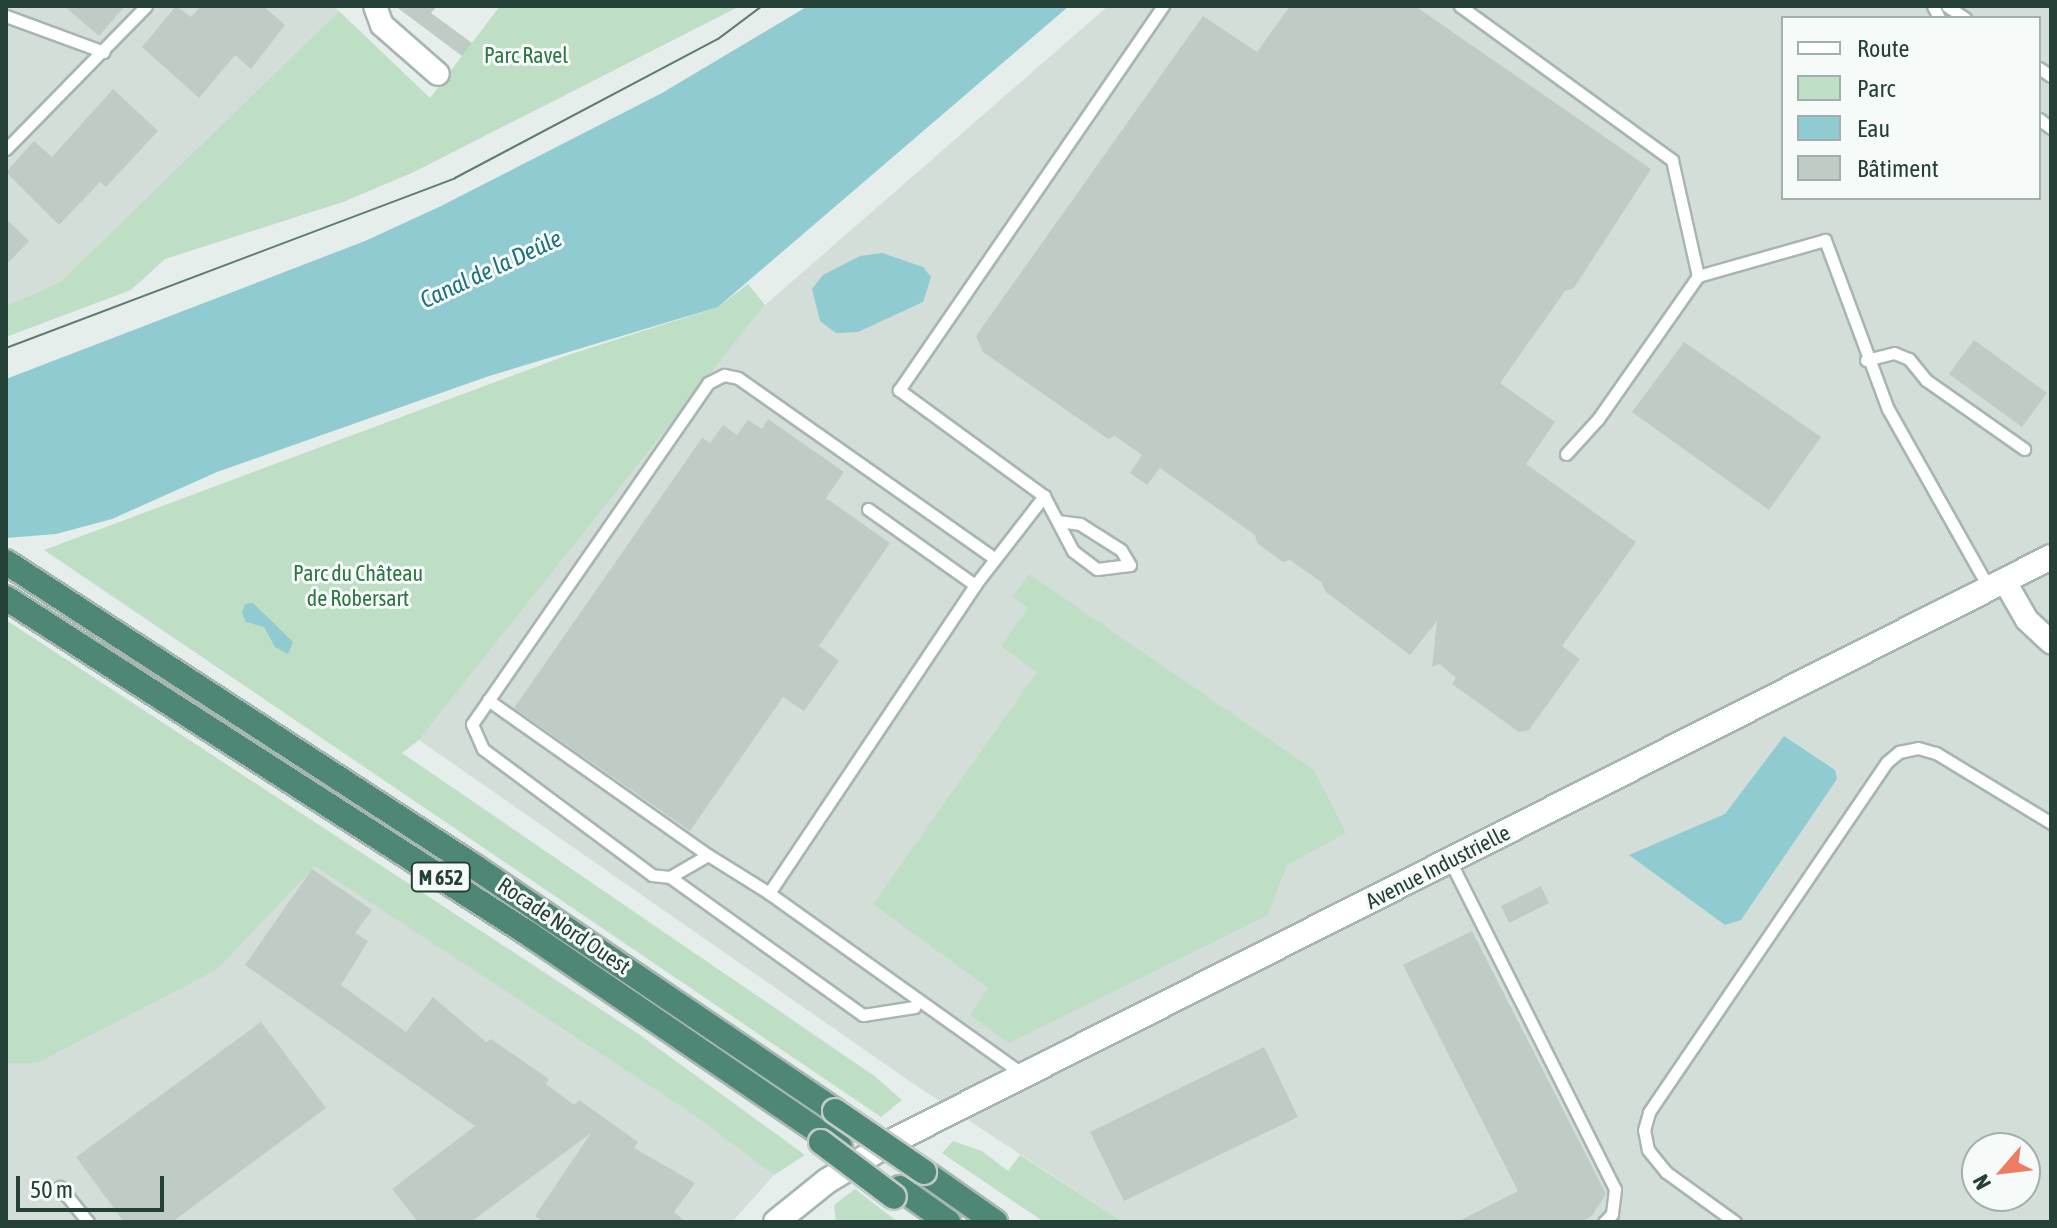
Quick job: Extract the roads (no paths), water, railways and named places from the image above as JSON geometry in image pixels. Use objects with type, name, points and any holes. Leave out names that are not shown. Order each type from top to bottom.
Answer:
[{"type":"highway","name":"Rocade Nord Ouest","points":[[6,562],[586,941],[995,1222]]},
{"type":"highway","name":"Rocade Nord Ouest","points":[[6,598],[529,934],[743,1080],[897,1192]]},
{"type":"highway","points":[[897,1192],[927,1222]]},
{"type":"highway","points":[[897,1192],[948,1222]]},
{"type":"street","points":[[375,6],[382,25],[438,74]]},
{"type":"street","name":"Avenue Industrielle","points":[[776,1222],[827,1181],[891,1142],[2051,557]]},
{"type":"street","points":[[1997,584],[2027,620],[2051,642]]},
{"type":"lane","points":[[6,149],[146,6]]},
{"type":"lane","points":[[1059,521],[1080,524],[1121,550],[1130,565],[1097,569],[1073,551],[1044,496],[899,390],[1163,6]]},
{"type":"lane","points":[[1460,6],[1672,160],[1698,276]]},
{"type":"lane","points":[[6,16],[104,52]]},
{"type":"lane","points":[[1566,454],[1598,419],[1698,276],[1825,240],[1866,360],[1906,444],[1997,584]]},
{"type":"lane","points":[[1866,360],[1894,353],[1909,359],[1926,380],[2024,449]]},
{"type":"lane","points":[[918,1000],[914,1007],[863,1015],[670,877],[652,875],[483,749],[472,724],[708,383],[724,375],[738,378],[994,558]]},
{"type":"lane","points":[[769,893],[975,585],[1044,496]]},
{"type":"lane","points":[[868,509],[975,585]]},
{"type":"lane","points":[[488,700],[708,855],[769,893],[1024,1075]]},
{"type":"lane","points":[[1735,1222],[1666,1172],[1648,1150],[1644,1130],[1649,1112],[1887,762],[1899,752],[1918,748],[1936,753],[2051,823]]},
{"type":"lane","points":[[670,877],[708,855]]},
{"type":"lane","points":[[1450,861],[1615,1189],[1612,1214],[1604,1222]]},
{"type":"lane","points":[[60,1187],[88,1222]]},
{"type":"water","name":"Canal de la Deûle","points":[[808,6],[1069,6],[718,307],[489,376],[217,472],[112,519],[56,534],[6,538],[6,379],[365,241],[439,207],[662,93]]},
{"type":"water","points":[[882,253],[923,267],[931,277],[923,302],[858,332],[836,333],[820,321],[812,289],[823,275],[860,256]]},
{"type":"water","points":[[253,603],[293,642],[288,654],[275,647],[264,627],[246,622],[242,613],[245,604]]},
{"type":"water","points":[[1784,736],[1835,770],[1837,779],[1741,920],[1725,925],[1629,855],[1725,814]]},
{"type":"tram line","points":[[6,348],[455,178],[718,39],[762,6]]},
{"type":"park label","name":"Parc Ravel","points":[[526,56]]},
{"type":"park label","name":"Parc du Château de Robersart","points":[[358,586]]}]
